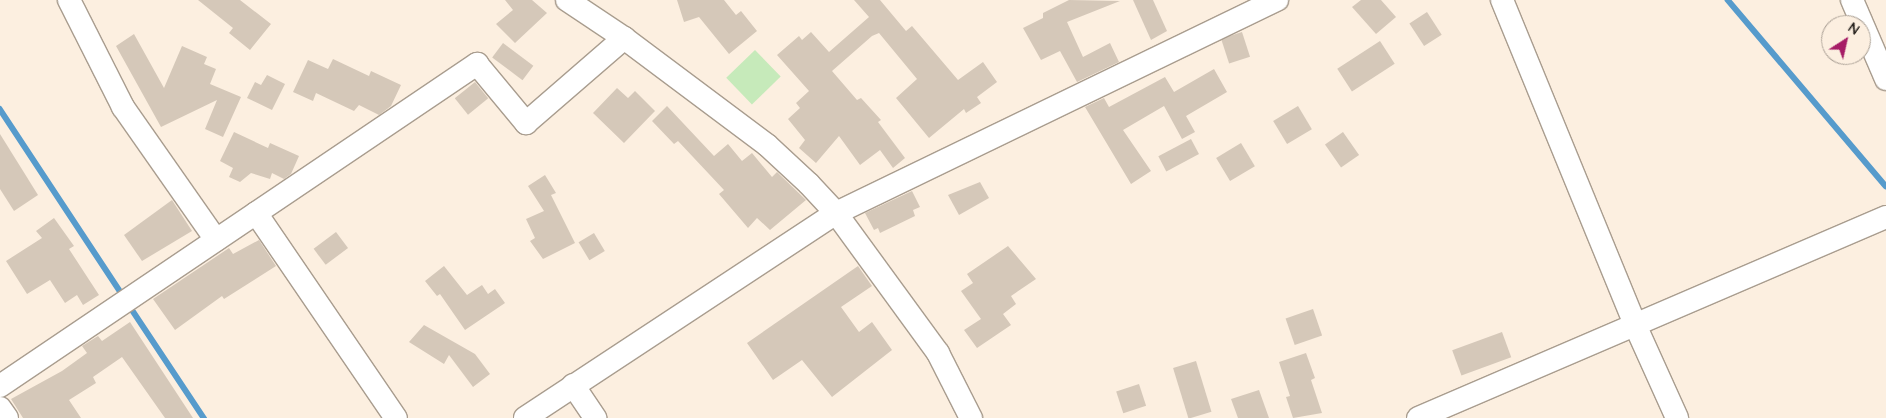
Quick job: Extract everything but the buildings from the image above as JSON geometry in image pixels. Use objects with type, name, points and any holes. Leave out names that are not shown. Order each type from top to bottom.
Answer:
[{"type":"street","points":[[69,0],[123,107],[216,240]]},
{"type":"street","points":[[567,0],[594,7],[624,38],[767,145],[836,213],[938,353],[971,418]]},
{"type":"street","points":[[525,418],[836,213],[1243,6],[1277,0]]},
{"type":"street","points":[[1502,0],[1636,327],[1677,418]]},
{"type":"street","points":[[1852,0],[1886,79]]},
{"type":"street","points":[[0,386],[478,64],[526,123],[624,38]]},
{"type":"street","points":[[256,213],[396,418]]},
{"type":"street","points":[[1418,418],[1636,327],[1886,217]]},
{"type":"street","points":[[573,385],[595,418]]},
{"type":"street","points":[[0,408],[7,418]]},
{"type":"green space","points":[[755,50],[781,77],[752,104],[726,78]]},
{"type":"waterway","points":[[1728,0],[1886,186]]},
{"type":"waterway","points":[[0,109],[124,297]]},
{"type":"waterway","points":[[129,305],[204,418]]}]
